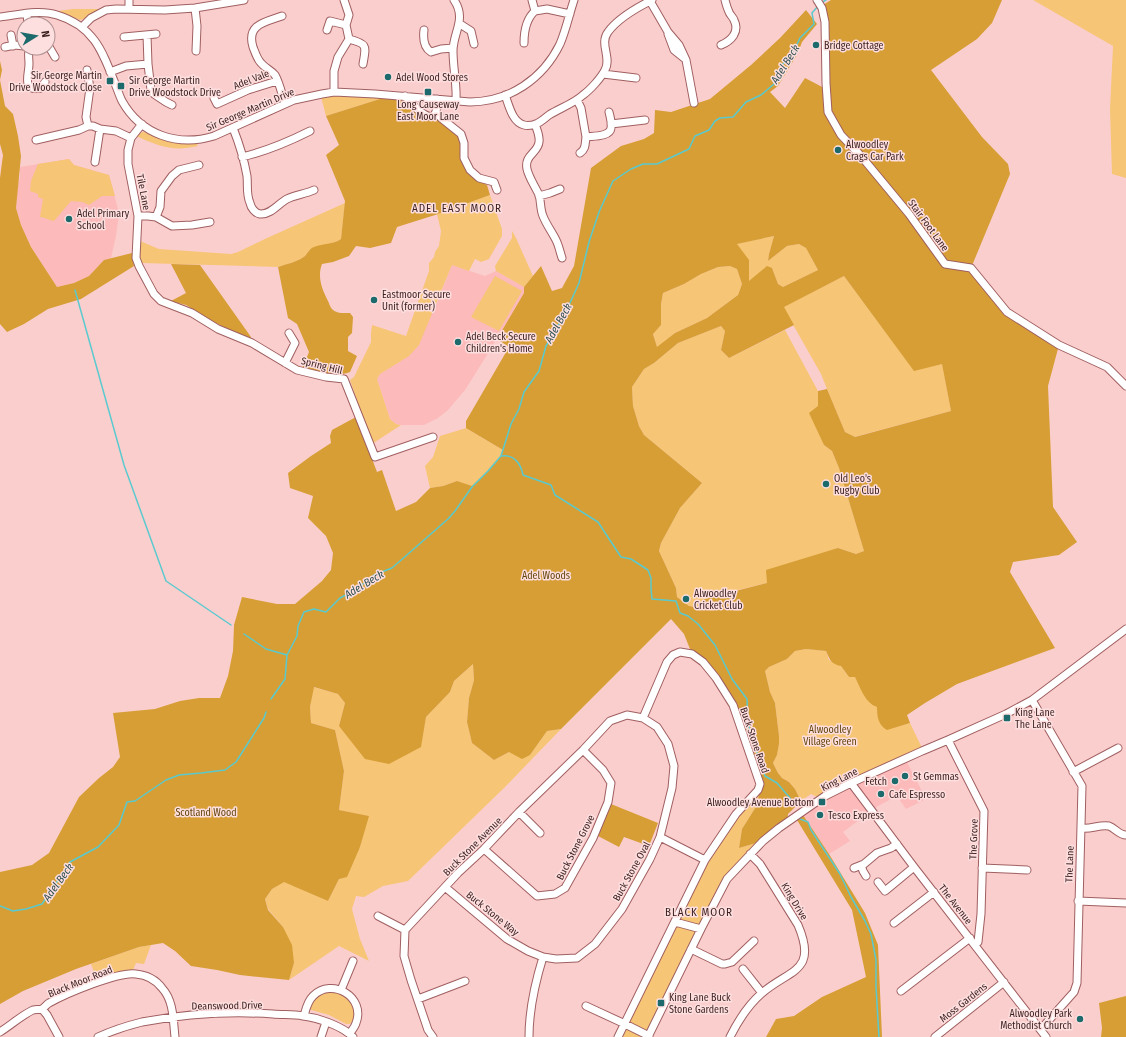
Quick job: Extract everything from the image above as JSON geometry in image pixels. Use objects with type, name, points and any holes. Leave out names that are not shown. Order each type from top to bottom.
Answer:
[{"type":"street","points":[[129,0],[129,9]]},
{"type":"street","points":[[82,28],[91,18],[106,10],[164,10],[195,8],[244,0]]},
{"type":"street","points":[[334,92],[334,71],[338,57],[349,39],[346,25],[349,15],[344,0]]},
{"type":"street","points":[[454,0],[458,5],[460,12],[460,24],[454,48],[456,101]]},
{"type":"street","points":[[532,0],[535,11]]},
{"type":"street","name":"Sir George Martin Drive","points":[[0,17],[45,12],[71,21],[93,38],[102,53],[122,101],[131,114],[142,124],[162,136],[181,140],[198,140],[205,139],[233,128],[285,104],[305,97],[334,92],[476,102],[494,99],[505,95],[525,85],[546,67],[564,34],[574,0]]},
{"type":"street","points":[[721,45],[732,38],[736,29],[735,22],[728,10],[725,0]]},
{"type":"street","name":"Stair Foot Lane","points":[[817,0],[822,8],[825,22],[828,112],[841,135],[861,156],[909,214],[945,264],[971,268],[1007,312],[1058,345],[1107,367],[1126,386]]},
{"type":"street","points":[[505,95],[515,119],[523,125],[535,124],[577,100],[584,95],[604,74],[607,65],[605,37],[608,32],[622,18],[651,1],[668,32],[679,45],[686,60],[694,103]]},
{"type":"street","points":[[195,8],[197,26],[196,51]]},
{"type":"street","points":[[524,43],[525,30],[531,15],[535,11],[539,9],[548,9],[570,14]]},
{"type":"street","points":[[282,16],[256,27],[252,32],[251,37],[252,44],[260,62],[273,73],[277,80],[285,104]]},
{"type":"street","points":[[327,30],[330,21],[346,25]]},
{"type":"street","points":[[460,24],[471,31],[474,44]]},
{"type":"street","points":[[424,30],[424,45],[427,50],[431,52],[441,48],[454,48]]},
{"type":"street","points":[[124,37],[156,34]]},
{"type":"street","points":[[5,47],[13,46],[11,35]]},
{"type":"street","points":[[147,35],[151,90],[154,94],[172,104]]},
{"type":"street","points":[[349,39],[359,42],[364,47],[365,52],[363,64]]},
{"type":"street","points":[[29,56],[27,75],[28,84],[30,87],[42,88],[45,82]]},
{"type":"street","points":[[110,72],[126,66],[148,64]]},
{"type":"street","points":[[87,70],[90,88],[86,117],[88,126]]},
{"type":"street","points":[[604,74],[636,78]]},
{"type":"street","name":"Adel Vale","points":[[214,98],[217,104],[248,90],[277,80]]},
{"type":"street","points":[[405,96],[423,114],[429,116],[434,115],[438,108],[437,99]]},
{"type":"street","points":[[577,100],[581,108],[586,137],[584,150],[580,153]]},
{"type":"street","points":[[436,112],[441,118],[461,134],[464,143],[464,158],[470,170],[479,178],[494,182],[497,190]]},
{"type":"street","points":[[586,137],[606,134],[609,132],[611,128],[609,112]]},
{"type":"street","points":[[611,124],[645,120]]},
{"type":"street","name":"Tile Lane","points":[[139,266],[136,258],[138,216],[128,164],[128,150],[131,138],[142,124]]},
{"type":"street","points":[[535,124],[539,136],[538,147],[530,156],[526,166],[539,196],[542,213],[558,244],[562,258]]},
{"type":"street","points":[[36,140],[79,130],[88,126],[116,131],[131,138]]},
{"type":"street","points":[[233,128],[238,140],[247,176],[248,197],[253,210],[260,214],[265,213],[288,198],[314,190]]},
{"type":"street","points":[[96,162],[100,129]]},
{"type":"street","points":[[242,157],[279,146],[310,131]]},
{"type":"street","points":[[156,217],[160,207],[161,191],[172,176],[179,170],[200,165]]},
{"type":"street","points":[[539,196],[560,189]]},
{"type":"street","points":[[138,216],[156,217],[172,226],[210,222]]},
{"type":"street","name":"Spring Hill","points":[[139,266],[154,294],[161,301],[192,313],[218,328],[252,343],[301,371],[326,377],[344,379],[375,457],[433,437]]},
{"type":"street","points":[[285,363],[295,343],[289,333]]},
{"type":"street","name":"King Lane","points":[[649,1037],[700,929],[727,879],[763,841],[826,796],[922,750],[1006,714],[1032,700],[1126,629]]},
{"type":"street","name":"Buck Stone Road","points":[[618,1037],[705,860],[736,814],[758,790],[760,784],[733,705],[716,678],[703,662],[692,654],[680,652],[673,655],[667,662],[643,718]]},
{"type":"street","name":"The Lane","points":[[1032,700],[1082,786],[1077,983],[1074,992],[1042,1034]]},
{"type":"street","name":"Buck Stone Avenue","points":[[405,930],[458,873],[583,750],[610,721],[627,715],[643,718]]},
{"type":"street","name":"Buck Stone Oval","points":[[577,958],[595,944],[622,909],[650,859],[660,836],[672,788],[674,766],[668,744],[657,727],[643,718]]},
{"type":"street","name":"The Grove","points":[[948,740],[984,811],[981,914],[978,942],[975,945]]},
{"type":"street","points":[[1073,772],[1118,748]]},
{"type":"street","name":"Buck Stone Grove","points":[[484,849],[537,896],[555,894],[565,888],[593,838],[608,802],[612,783],[603,770],[583,750]]},
{"type":"street","name":"The Avenue","points":[[851,783],[914,867],[1004,982],[1042,1034]]},
{"type":"street","points":[[519,812],[540,833]]},
{"type":"street","points":[[1081,828],[1084,829],[1103,825],[1110,826],[1122,835],[1126,835]]},
{"type":"street","points":[[660,836],[705,860]]},
{"type":"street","points":[[866,876],[858,867],[877,853],[897,844]]},
{"type":"street","name":"King Drive","points":[[730,1037],[750,1005],[775,983],[792,974],[802,963],[805,951],[798,925],[760,864],[750,854]]},
{"type":"street","points":[[878,882],[885,891],[914,867]]},
{"type":"street","points":[[982,868],[1027,870]]},
{"type":"street","name":"Buck Stone Way","points":[[445,887],[507,939],[528,951],[556,959],[577,958]]},
{"type":"street","points":[[894,923],[934,892]]},
{"type":"street","points":[[1078,901],[1126,903]]},
{"type":"street","points":[[378,916],[405,930],[404,956],[428,1030],[433,1037]]},
{"type":"street","points":[[675,922],[700,929]]},
{"type":"street","points":[[901,991],[970,938]]},
{"type":"street","points":[[691,949],[722,964],[725,964],[732,962],[754,941]]},
{"type":"street","points":[[529,1037],[534,988],[543,956]]},
{"type":"street","points":[[341,990],[353,961]]},
{"type":"street","points":[[743,970],[762,993]]},
{"type":"street","name":"Black Moor Road","points":[[0,1032],[35,1010],[42,1009],[48,1004],[90,985],[126,974],[136,974],[151,978],[162,988],[170,1000],[175,1037]]},
{"type":"street","points":[[418,999],[465,981]]},
{"type":"street","name":"Moss Gardens","points":[[935,1037],[1004,982]]},
{"type":"street","points":[[304,1016],[307,1004],[312,996],[319,991],[328,988],[341,990],[352,998],[358,1014],[352,1035]]},
{"type":"street","points":[[586,1006],[649,1037]]},
{"type":"street","points":[[42,1009],[59,1037]]},
{"type":"street","name":"Deanswood Drive","points":[[98,1037],[140,1023],[173,1017],[202,1014],[259,1013],[304,1016],[337,1026],[352,1035]]},
{"type":"street","points":[[321,1037],[326,1022]]},
{"type":"shaded area","name":"Adel Primary School","points":[[69,159],[74,165],[109,175],[119,213],[111,258],[104,260],[89,276],[74,283],[57,287],[31,247],[21,225],[16,208],[17,188],[20,177],[20,167]]},
{"type":"shaded area","name":"Adel Beck Secure Children's Home","points":[[452,265],[485,276],[496,271],[524,287],[524,293],[465,390],[448,410],[438,418],[424,425],[396,424],[390,419],[377,379],[380,374],[387,369],[437,303]]},
{"type":"shaded area","points":[[907,762],[926,799],[906,809],[897,796],[878,806],[843,832],[850,841],[829,854],[803,815],[835,794]]},
{"type":"green space","points":[[831,0],[1002,0],[992,23],[977,39],[931,70],[982,137],[1008,164],[1010,174],[971,268],[1007,312],[1059,345],[1048,386],[1053,507],[1077,542],[1059,555],[1013,562],[1010,572],[1055,648],[957,684],[907,715],[910,723],[887,730],[880,723],[877,707],[866,698],[855,677],[849,677],[841,666],[833,663],[826,651],[806,649],[795,651],[787,659],[769,667],[765,671],[770,692],[775,703],[779,736],[777,755],[773,763],[782,778],[789,782],[795,789],[801,801],[788,814],[787,823],[763,841],[739,848],[742,829],[759,802],[758,790],[760,784],[733,705],[716,678],[692,654],[684,634],[671,619],[561,729],[547,731],[530,755],[522,759],[509,752],[494,760],[472,743],[467,722],[469,698],[474,680],[473,664],[454,681],[450,692],[426,717],[421,747],[389,764],[365,759],[339,726],[345,703],[338,694],[314,687],[310,707],[311,723],[335,730],[344,771],[339,810],[369,816],[360,847],[347,877],[339,879],[328,901],[284,882],[272,889],[265,899],[268,910],[283,927],[292,945],[294,963],[289,980],[240,975],[191,966],[175,951],[163,943],[139,947],[76,969],[23,991],[0,1004],[0,872],[32,865],[49,853],[79,797],[113,767],[120,757],[113,713],[155,709],[180,701],[199,698],[220,698],[228,676],[233,651],[234,625],[242,597],[277,604],[295,604],[322,581],[331,570],[333,553],[326,536],[308,518],[313,496],[290,488],[288,473],[331,443],[330,436],[332,430],[356,417],[377,472],[382,470],[396,511],[416,502],[430,488],[443,486],[457,481],[472,486],[501,456],[503,450],[466,428],[466,421],[509,347],[497,339],[524,293],[524,287],[541,266],[552,291],[562,288],[574,266],[591,168],[621,146],[644,139],[654,133],[655,110],[671,112],[710,99],[751,65],[780,38],[806,10],[817,24],[802,42],[798,53],[778,86],[770,92],[785,108],[805,78],[828,90],[823,5]],"holes":[[[774,236],[768,261],[787,246],[799,244],[806,248],[818,270],[783,287],[778,284],[772,268],[767,266],[749,281],[749,260],[737,244]],[[730,266],[737,269],[742,284],[738,295],[707,318],[675,333],[657,347],[653,334],[661,325],[661,304],[663,293],[718,267]],[[844,276],[914,371],[942,364],[951,411],[855,437],[845,432],[827,389],[818,391],[818,406],[809,413],[824,445],[832,451],[839,468],[864,551],[856,554],[838,548],[766,570],[767,583],[704,599],[700,608],[689,606],[677,597],[676,588],[659,551],[661,543],[680,508],[702,483],[644,435],[639,426],[633,406],[632,387],[644,369],[654,363],[678,343],[721,326],[725,331],[721,350],[729,358],[794,325],[784,307]]]},
{"type":"green space","points":[[1033,0],[1126,0],[1126,178],[1112,174],[1110,109],[1113,46]]},
{"type":"green space","points":[[73,9],[100,9],[80,20],[58,11]]},
{"type":"green space","points":[[0,61],[2,70],[0,80]]},
{"type":"green space","points":[[0,80],[5,106],[13,114],[21,156],[16,208],[21,225],[31,247],[57,287],[74,283],[89,276],[104,260],[132,253],[134,266],[81,299],[48,309],[24,324],[7,332],[0,324],[0,178],[3,155],[0,144]]},
{"type":"green space","points":[[330,95],[383,98],[326,116],[321,97]]},
{"type":"green space","points":[[383,98],[404,100],[420,117],[436,119],[459,135],[462,143],[463,158],[477,180],[487,185],[490,195],[397,227],[391,243],[370,248],[356,246],[349,256],[333,262],[322,264],[320,274],[321,283],[331,307],[334,311],[350,313],[353,317],[352,333],[348,337],[348,351],[357,356],[350,372],[344,374],[326,374],[302,369],[309,352],[297,324],[288,318],[278,267],[302,258],[314,247],[341,239],[345,201],[326,155],[339,145],[326,116]]},
{"type":"green space","points":[[143,132],[170,142],[197,144],[198,146],[189,148],[166,147],[136,136]]},
{"type":"green space","points":[[69,159],[74,165],[109,175],[115,196],[102,196],[89,205],[83,202],[71,201],[54,221],[40,217],[43,199],[38,197],[38,194],[30,191],[31,181],[38,164]]},
{"type":"green space","points":[[490,195],[502,229],[502,236],[489,259],[481,262],[475,259],[469,271],[452,265],[419,345],[409,356],[380,374],[377,379],[390,419],[396,424],[401,425],[372,444],[350,380],[354,377],[371,342],[372,325],[406,336],[429,271],[429,263],[434,257],[439,246],[441,231],[437,214]]},
{"type":"green space","points":[[345,203],[341,239],[334,243],[311,249],[299,260],[278,267],[141,263],[139,257],[140,241],[159,249],[231,254]]},
{"type":"green space","points":[[512,231],[533,276],[524,287],[496,271],[495,266],[512,238]]},
{"type":"green space","points":[[774,236],[768,261],[787,246],[799,244],[806,248],[818,270],[783,287],[778,284],[772,268],[749,281],[736,244]]},
{"type":"green space","points":[[171,264],[200,265],[251,337],[250,340],[214,322],[186,305],[171,301],[186,293]]},
{"type":"green space","points":[[730,266],[737,269],[742,284],[738,295],[707,318],[675,333],[657,348],[653,333],[661,325],[661,304],[663,293],[718,267]]},
{"type":"green space","points":[[495,276],[522,291],[499,331],[471,317]]},
{"type":"green space","points":[[844,276],[914,370],[942,363],[951,411],[854,437],[845,432],[821,374],[783,307]]},
{"type":"green space","points":[[721,326],[725,331],[721,350],[729,358],[785,330],[818,391],[818,406],[824,445],[832,451],[839,468],[864,551],[856,554],[838,548],[767,583],[704,598],[701,608],[689,606],[677,597],[676,588],[659,551],[661,543],[680,508],[702,483],[644,435],[639,426],[633,406],[632,387],[644,369],[654,363],[678,343]]},
{"type":"green space","points":[[466,428],[503,450],[501,456],[472,487],[457,481],[443,486],[430,488],[425,466],[433,457],[440,436]]},
{"type":"green space","name":"Alwoodley Village Green","points":[[806,649],[826,651],[829,660],[841,666],[849,677],[855,677],[869,701],[877,707],[877,712],[892,728],[910,723],[923,750],[836,787],[817,797],[811,794],[801,801],[795,789],[789,782],[782,778],[773,763],[777,755],[779,736],[775,703],[770,692],[765,671],[769,667],[787,659],[795,651]]},
{"type":"green space","points":[[473,664],[474,680],[469,698],[467,722],[472,743],[494,760],[509,752],[530,755],[547,731],[561,729],[505,787],[408,881],[383,886],[364,897],[356,896],[352,909],[360,939],[369,961],[339,946],[289,980],[294,963],[283,927],[268,909],[265,899],[272,889],[284,881],[328,901],[339,879],[360,847],[368,816],[339,810],[344,771],[335,730],[311,723],[310,707],[313,687],[338,694],[345,703],[339,726],[420,747],[426,717],[450,692],[454,681]]},
{"type":"green space","points":[[758,790],[759,802],[742,829],[739,848],[763,841],[727,879],[648,1037],[618,1037],[705,860]]},
{"type":"green space","points":[[611,804],[658,823],[649,846],[624,837],[619,847],[598,836]]},
{"type":"green space","points":[[803,815],[865,913],[878,945],[882,1037],[766,1037],[776,1019],[794,1016],[822,997],[866,977],[852,910],[797,820]]},
{"type":"green space","points":[[151,945],[144,964],[136,963],[133,970],[117,972],[109,975],[100,975],[97,980],[91,964],[139,947]]},
{"type":"green space","points":[[328,992],[336,992],[350,1001],[353,1006],[354,1015],[350,1024],[346,1024],[329,1015],[311,1010],[310,1008],[315,999]]},
{"type":"green space","points":[[1126,996],[1126,1037],[1101,1037],[1102,1028],[1099,1003]]},
{"type":"waterway","name":"Adel Beck","points":[[821,3],[826,0]]},
{"type":"waterway","name":"Adel Beck","points":[[271,699],[285,679],[287,655],[297,636],[298,626],[304,612],[314,609],[326,612],[340,598],[357,589],[374,575],[392,568],[448,519],[472,487],[501,456],[511,424],[519,409],[524,392],[539,371],[546,346],[565,314],[579,283],[589,242],[599,212],[613,181],[631,169],[643,164],[657,164],[689,149],[695,136],[709,130],[715,121],[720,118],[733,117],[746,102],[761,95],[774,84],[782,65],[792,55],[800,38],[814,24],[812,13],[818,6]]},
{"type":"waterway","points":[[75,290],[124,465],[166,581],[231,625]]},
{"type":"waterway","points":[[502,456],[513,458],[521,467],[523,475],[551,485],[555,495],[598,522],[621,557],[631,559],[648,570],[651,578],[652,599],[676,601],[680,613],[688,616],[698,624],[715,645],[732,679],[747,699],[748,722],[751,735],[765,776],[777,783],[790,798],[793,805]]},
{"type":"waterway","points":[[244,634],[266,649],[287,655]]},
{"type":"waterway","name":"Adel Beck","points":[[0,906],[13,911],[42,904],[70,862],[98,847],[119,825],[127,802],[135,801],[166,780],[179,775],[225,770],[236,762],[264,718],[266,712]]},
{"type":"waterway","points":[[800,819],[808,822],[811,830],[840,874],[871,934],[876,960],[879,1037]]},
{"type":"place","name":"Bridge Cottage","points":[[816,45]]},
{"type":"place","name":"Adel Wood Stores","points":[[388,77]]},
{"type":"place","name":"Sir George Martin Drive Woodstock Close","points":[[110,81]]},
{"type":"place","name":"Sir George Martin Drive Woodstock Drive","points":[[121,86]]},
{"type":"place","name":"Long Causeway East Moor Lane","points":[[428,92]]},
{"type":"place","name":"Alwoodley Crags Car Park","points":[[838,150]]},
{"type":"place","name":"Adel Primary School","points":[[69,219]]},
{"type":"place","name":"Eastmoor Secure Unit (former)","points":[[374,300]]},
{"type":"place","name":"Adel Beck Secure Children's Home","points":[[458,342]]},
{"type":"place","name":"Old Leo's Rugby Club","points":[[826,484]]},
{"type":"place","name":"Alwoodley Cricket Club","points":[[686,599]]},
{"type":"place","name":"King Lane The Lane","points":[[1007,718]]},
{"type":"place","name":"St Gemmas","points":[[905,776]]},
{"type":"place","name":"Fetch","points":[[895,781]]},
{"type":"place","name":"Cafe Espresso","points":[[881,794]]},
{"type":"place","name":"Alwoodley Avenue Bottom","points":[[822,802]]},
{"type":"place","name":"Tesco Express","points":[[820,815]]},
{"type":"place","name":"King Lane Buck Stone Gardens","points":[[661,1003]]},
{"type":"place","name":"Alwoodley Park Methodist Church","points":[[1080,1019]]},
{"type":"district","name":"ADEL EAST MOOR","points":[[457,208]]},
{"type":"district","name":"BLACK MOOR","points":[[699,912]]},
{"type":"park label","name":"Adel Woods","points":[[546,575]]},
{"type":"park label","name":"Scotland Wood","points":[[206,812]]}]
